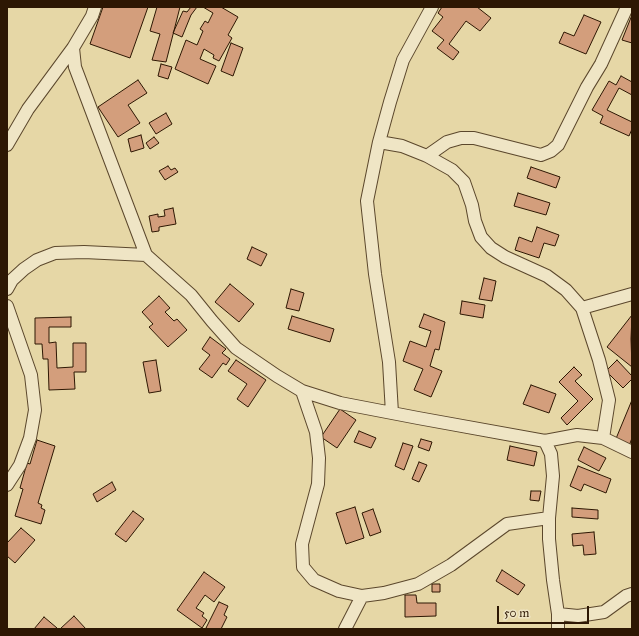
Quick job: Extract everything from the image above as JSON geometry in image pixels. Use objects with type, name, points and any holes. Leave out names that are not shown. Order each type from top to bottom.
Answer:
[{"type":"street","points":[[7,144],[28,109],[73,48],[92,16],[95,7]]},
{"type":"street","points":[[392,412],[389,362],[375,274],[367,201],[379,142],[403,60],[432,7]]},
{"type":"street","points":[[427,156],[447,142],[461,138],[474,138],[541,154],[551,151],[558,145],[587,87],[601,64],[627,7]]},
{"type":"street","points":[[73,48],[75,67],[146,255],[192,295],[212,321],[236,348],[302,391],[340,402],[545,441],[577,435],[603,438],[632,452]]},
{"type":"street","points":[[379,142],[402,146],[427,156],[452,170],[464,182],[472,205],[474,221],[481,237],[491,248],[505,257],[547,276],[566,290],[582,308],[610,400],[603,438]]},
{"type":"street","points":[[7,289],[12,280],[24,269],[38,260],[55,253],[84,252],[146,255]]},
{"type":"street","points":[[582,308],[632,294]]},
{"type":"street","points":[[7,306],[31,375],[35,410],[30,438],[20,465],[7,485]]},
{"type":"street","points":[[302,391],[316,432],[319,458],[318,484],[302,544],[303,567],[314,580],[339,591],[362,596],[384,593],[418,584],[451,566],[507,524],[549,518]]},
{"type":"street","points":[[545,441],[551,454],[552,476],[549,539],[558,614],[558,629]]},
{"type":"street","points":[[558,614],[578,616],[604,612],[626,596],[632,594]]},
{"type":"street","points":[[345,629],[362,596]]},
{"type":"building","points":[[103,7],[148,7],[130,58],[90,44]]},
{"type":"building","points":[[157,7],[180,7],[166,62],[152,60],[160,34],[150,31]]},
{"type":"building","points":[[191,7],[197,7],[191,15],[182,37],[173,33],[183,11],[187,12]]},
{"type":"building","points":[[203,7],[221,7],[238,17],[228,35],[232,38],[219,61],[213,58],[214,55],[204,49],[200,59],[216,66],[208,84],[175,69],[186,40],[197,45],[203,31],[200,29],[205,21],[208,23],[213,13]]},
{"type":"building","points":[[442,7],[477,7],[491,18],[480,31],[466,21],[449,44],[459,52],[453,60],[437,48],[444,40],[432,31],[443,17],[438,13]]},
{"type":"building","points":[[584,15],[601,22],[586,54],[559,43],[564,32],[574,36]]},
{"type":"building","points":[[632,15],[632,43],[622,40]]},
{"type":"building","points":[[231,43],[243,48],[233,76],[221,71]]},
{"type":"building","points":[[161,64],[172,67],[168,79],[158,76]]},
{"type":"building","points":[[621,76],[632,82],[632,95],[619,88],[607,110],[632,122],[632,129],[629,136],[600,123],[603,116],[592,110],[609,81],[616,85]]},
{"type":"building","points":[[138,80],[147,93],[128,105],[140,123],[118,137],[98,107]]},
{"type":"building","points":[[166,113],[172,124],[156,134],[149,123]]},
{"type":"building","points":[[141,135],[144,148],[131,152],[128,139]]},
{"type":"building","points":[[154,137],[159,143],[150,149],[146,143]]},
{"type":"building","points":[[168,166],[171,170],[175,168],[178,172],[165,180],[159,171]]},
{"type":"building","points":[[531,167],[560,177],[556,188],[527,178]]},
{"type":"building","points":[[518,193],[550,203],[546,215],[514,206]]},
{"type":"building","points":[[173,208],[176,224],[159,227],[159,231],[152,232],[149,216],[158,214],[158,217],[165,216],[164,210]]},
{"type":"building","points":[[537,227],[559,235],[555,246],[544,243],[539,258],[515,250],[519,237],[532,242]]},
{"type":"building","points":[[252,247],[267,254],[261,266],[247,259]]},
{"type":"building","points":[[484,278],[496,281],[492,301],[479,299]]},
{"type":"building","points":[[230,284],[254,304],[239,322],[215,302]]},
{"type":"building","points":[[291,289],[304,293],[299,311],[286,308]]},
{"type":"building","points":[[159,296],[170,308],[165,312],[174,321],[177,319],[187,330],[168,347],[149,327],[153,324],[142,312]]},
{"type":"building","points":[[462,301],[485,305],[483,318],[460,314]]},
{"type":"building","points":[[424,314],[445,322],[439,350],[435,349],[430,366],[442,371],[431,397],[414,390],[423,369],[403,361],[410,341],[426,347],[431,331],[419,327]]},
{"type":"building","points":[[632,315],[631,339],[632,367],[607,347]]},
{"type":"building","points":[[292,316],[334,329],[330,342],[288,329]]},
{"type":"building","points":[[71,317],[71,327],[49,327],[49,343],[56,342],[57,368],[73,367],[73,343],[86,343],[86,372],[74,372],[75,389],[49,390],[48,359],[43,359],[42,344],[35,344],[35,318]]},
{"type":"building","points":[[210,337],[226,349],[222,353],[230,359],[226,365],[223,363],[212,378],[199,369],[210,355],[202,349]]},
{"type":"building","points":[[156,360],[161,391],[149,393],[143,362]]},
{"type":"building","points":[[236,360],[266,380],[248,407],[237,399],[247,384],[228,371]]},
{"type":"building","points":[[617,360],[632,376],[632,379],[623,388],[606,371]]},
{"type":"building","points":[[574,367],[582,375],[575,381],[593,399],[567,425],[561,418],[578,401],[559,382]]},
{"type":"building","points":[[531,385],[556,394],[549,413],[523,404]]},
{"type":"building","points":[[632,400],[632,438],[629,446],[615,441]]},
{"type":"building","points":[[340,409],[356,420],[337,448],[321,437]]},
{"type":"building","points":[[359,431],[376,438],[371,448],[354,442]]},
{"type":"building","points":[[421,439],[432,442],[429,451],[418,447]]},
{"type":"building","points":[[37,440],[55,446],[38,503],[42,505],[41,508],[45,510],[41,524],[15,516],[23,489],[20,488],[27,463],[30,464]]},
{"type":"building","points":[[403,443],[413,446],[404,470],[395,466]]},
{"type":"building","points":[[510,446],[537,452],[534,466],[507,460]]},
{"type":"building","points":[[584,447],[606,458],[599,471],[578,460]]},
{"type":"building","points":[[419,462],[427,465],[419,482],[412,479]]},
{"type":"building","points":[[578,466],[611,479],[606,493],[584,484],[581,491],[570,486]]},
{"type":"building","points":[[112,482],[116,490],[97,502],[93,494]]},
{"type":"building","points":[[531,491],[541,491],[539,501],[530,500]]},
{"type":"building","points":[[355,507],[364,538],[346,544],[336,513]]},
{"type":"building","points":[[572,508],[598,510],[598,519],[572,517]]},
{"type":"building","points":[[373,509],[381,532],[370,536],[362,513]]},
{"type":"building","points":[[133,511],[144,519],[126,542],[115,534]]},
{"type":"building","points":[[21,528],[35,540],[15,563],[7,556],[7,543]]},
{"type":"building","points":[[594,532],[596,554],[584,555],[583,545],[573,546],[572,534]]},
{"type":"building","points":[[502,570],[525,585],[518,595],[496,581]]},
{"type":"building","points":[[204,572],[225,587],[214,602],[205,595],[196,608],[204,613],[202,616],[207,620],[202,628],[177,610]]},
{"type":"building","points":[[432,584],[440,584],[440,592],[432,592]]},
{"type":"building","points":[[405,595],[416,595],[417,603],[436,603],[436,616],[405,617]]},
{"type":"building","points":[[219,602],[228,606],[224,615],[227,617],[221,629],[208,629],[206,628]]},
{"type":"building","points":[[74,616],[86,629],[60,629]]},
{"type":"building","points":[[44,617],[57,628],[34,629]]}]
